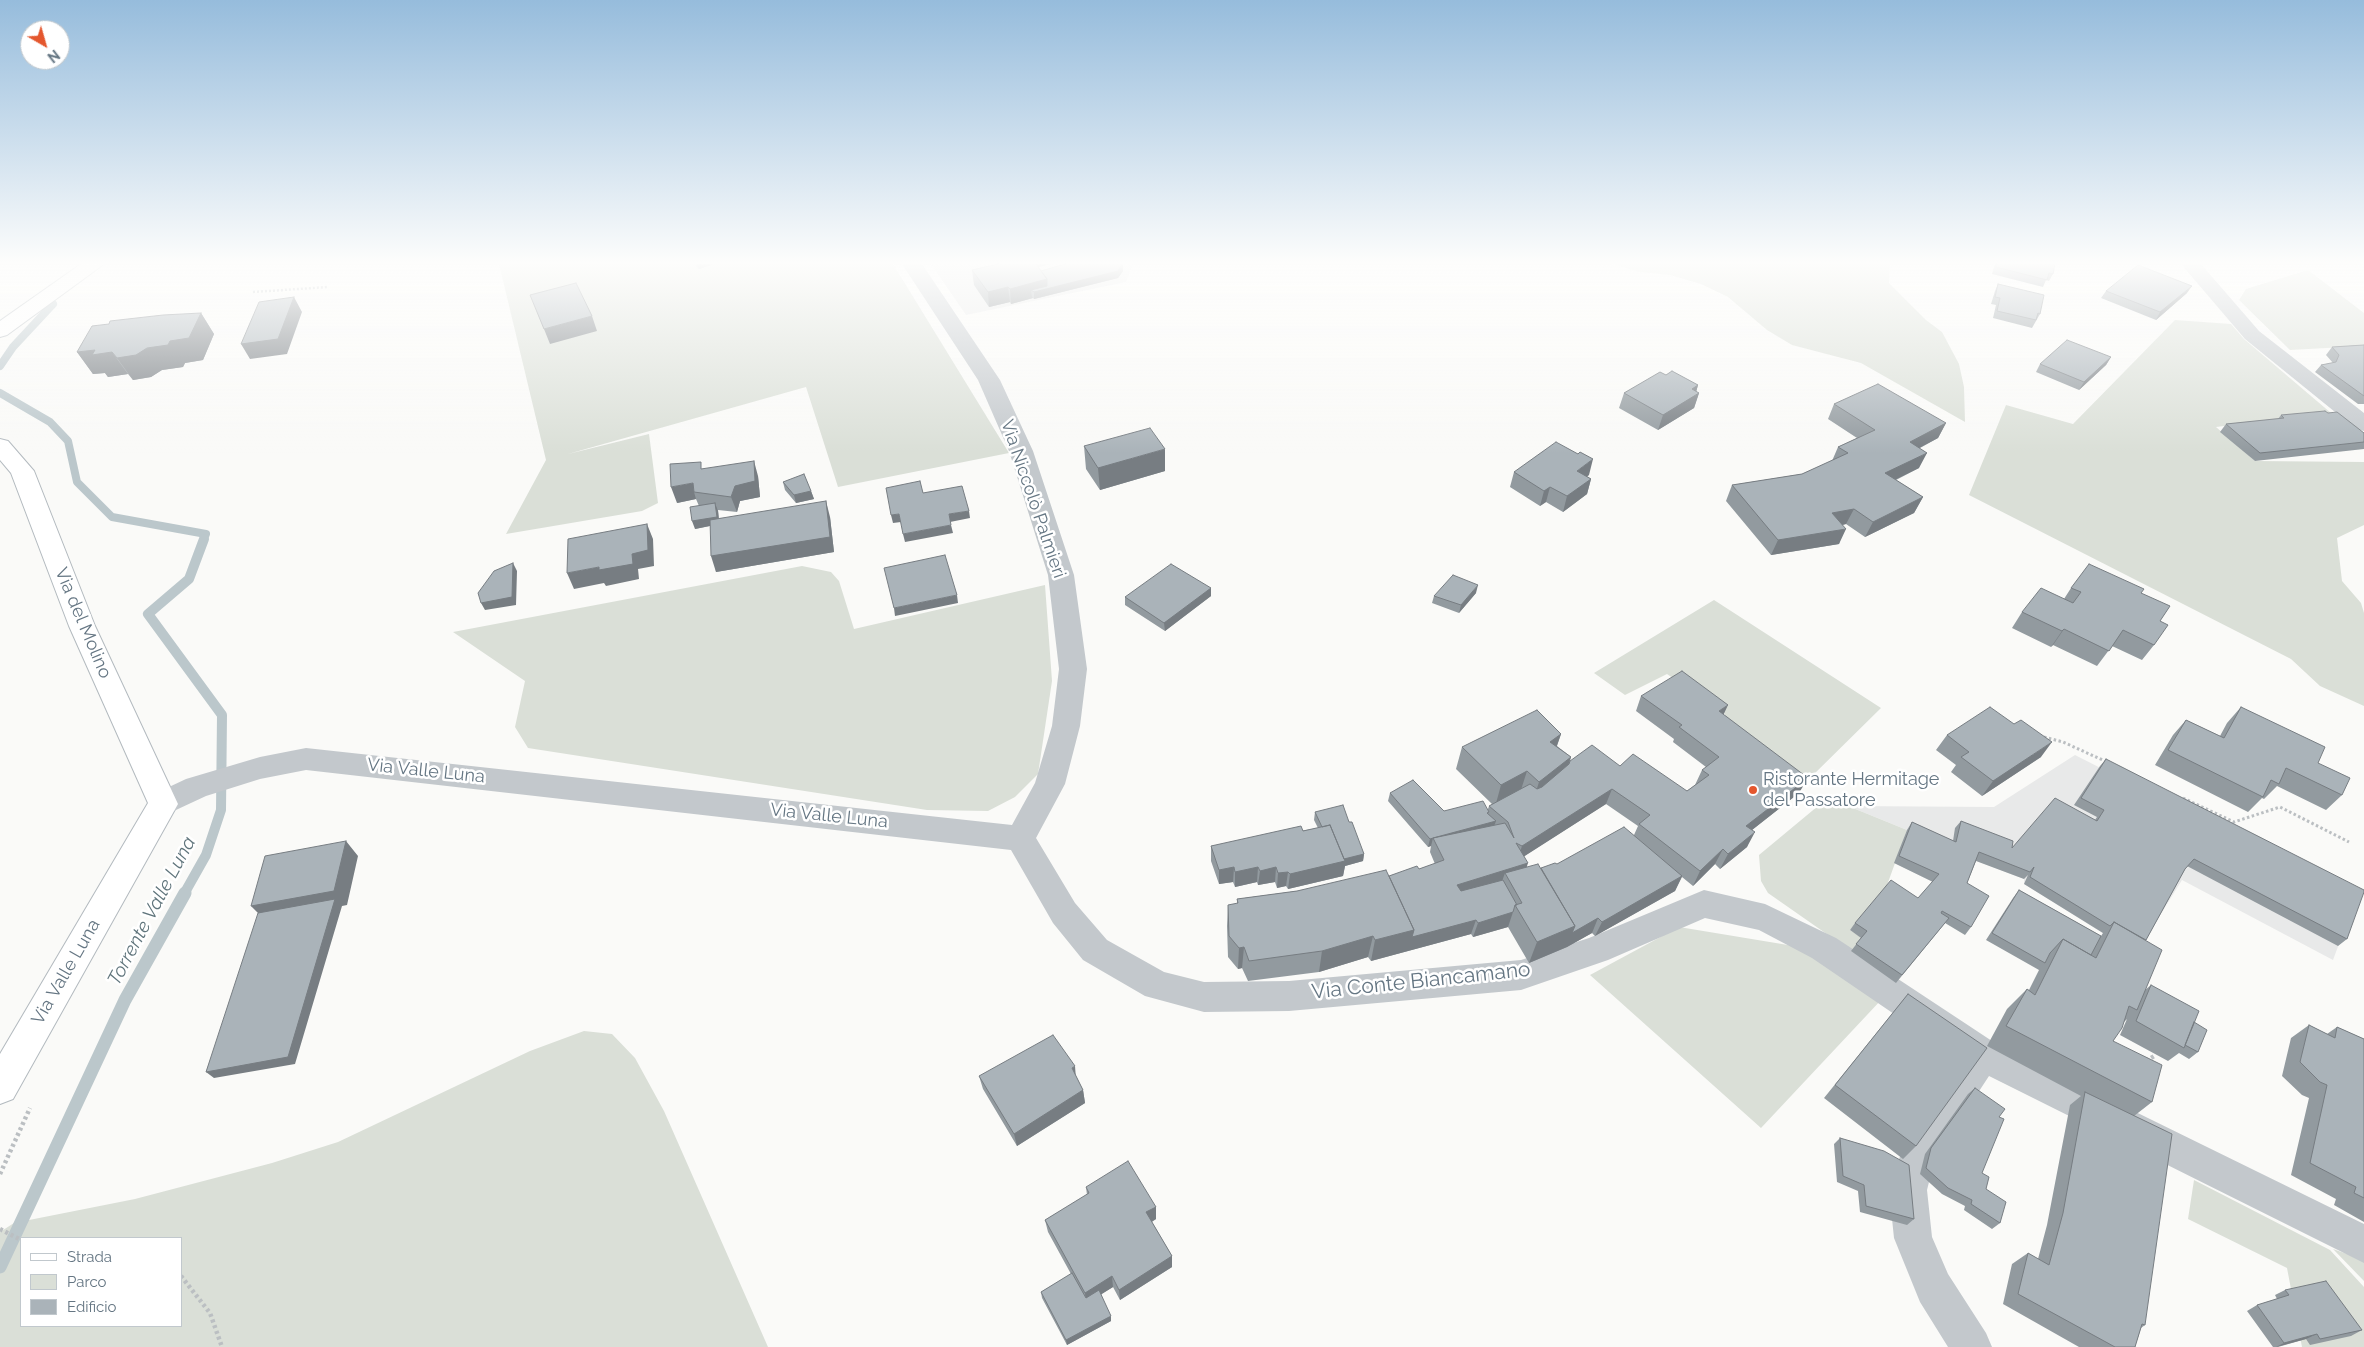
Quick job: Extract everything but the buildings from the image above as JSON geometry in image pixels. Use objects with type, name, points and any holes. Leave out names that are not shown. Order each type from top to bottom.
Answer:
[{"type":"street","name":"Via Niccolò Palmieri","points":[[954,327],[989,380],[1020,451],[1062,576],[1073,669],[1066,726],[1050,784],[1020,839]]},
{"type":"street","points":[[2245,327],[2252,335],[2364,424]]},
{"type":"street","name":"Via del Molino","points":[[0,446],[22,471],[82,626],[163,804]]},
{"type":"street","name":"Via Valle Luna","points":[[0,1087],[163,804],[198,787],[260,768],[306,759],[1020,839]]},
{"type":"street","name":"Via Conte Biancamano","points":[[1020,839],[1064,913],[1095,950],[1157,985],[1204,997],[1289,996],[1521,975],[1596,950],[1704,904],[1765,918],[1824,948],[1983,1055],[2364,1244]]},
{"type":"street","points":[[1972,1347],[1934,1288],[1913,1238],[1908,1190],[1919,1151],[1983,1055]]},
{"type":"path","points":[[2043,737],[2063,742],[2108,763]]},
{"type":"path","points":[[2180,797],[2234,822],[2280,807],[2349,842]]},
{"type":"path","points":[[2143,1063],[2156,1054]]},
{"type":"path","points":[[0,1229],[20,1239]]},
{"type":"path","points":[[182,1277],[210,1313],[222,1347]]},
{"type":"shaded area","points":[[2075,755],[2356,898],[2333,960],[2182,880],[2136,954],[2024,884],[2024,879],[1974,860],[1933,882],[1894,863],[1907,830],[1848,806],[1994,807]]},
{"type":"green space","points":[[514,327],[932,327],[1009,453],[838,487],[806,387],[568,454],[649,434],[658,503],[642,511],[506,534],[546,460]]},
{"type":"green space","points":[[1763,327],[1935,327],[1942,332],[1959,364],[1964,387],[1965,422],[1861,363],[1792,345]]},
{"type":"green space","points":[[2168,327],[2233,327],[2244,339],[2331,413],[2216,427],[2255,461],[2364,462],[2364,525],[2337,538],[2342,581],[2361,603],[2364,613],[2364,706],[2320,686],[2291,659],[1969,495],[2006,405],[2073,424]]},
{"type":"green space","points":[[2266,327],[2364,327],[2364,346],[2290,350]]},
{"type":"green space","points":[[802,566],[831,572],[839,581],[854,629],[1045,585],[1052,681],[1038,774],[1015,797],[988,811],[927,810],[528,748],[515,727],[525,681],[453,632]]},
{"type":"green space","points":[[1714,600],[1881,708],[1807,781],[1792,788],[1719,728],[1725,714],[1667,674],[1625,695],[1594,673]]},
{"type":"green space","points":[[1818,806],[1848,806],[1907,830],[1886,888],[1850,930],[1862,938],[1851,951],[1768,893],[1761,881],[1759,855]]},
{"type":"green space","points":[[1679,927],[1800,947],[1882,999],[1761,1128],[1590,975]]},
{"type":"green space","points":[[584,1031],[612,1034],[635,1058],[664,1111],[768,1347],[0,1347],[0,1232],[14,1223],[135,1199],[272,1163],[338,1142],[530,1051]]},
{"type":"green space","points":[[2194,1180],[2330,1250],[2364,1287],[2364,1347],[2302,1347],[2287,1268],[2188,1219]]},
{"type":"green space","points":[[2333,1249],[2364,1260],[2364,1281]]},
{"type":"waterway","name":"Torrente Valle Luna","points":[[0,366],[13,347],[32,327]]},
{"type":"waterway","name":"Torrente Valle Luna","points":[[0,393],[50,422],[68,441],[77,482],[112,517],[206,534],[203,541]]},
{"type":"waterway","name":"Torrente Valle Luna","points":[[184,894],[206,855],[221,810],[222,715],[148,614],[189,579],[204,539]]},
{"type":"waterway","name":"Torrente Valle Luna","points":[[0,1267],[125,1000],[185,893]]},
{"type":"place","name":"Ristorante Hermitage del Passatore","points":[[1753,790]]}]
